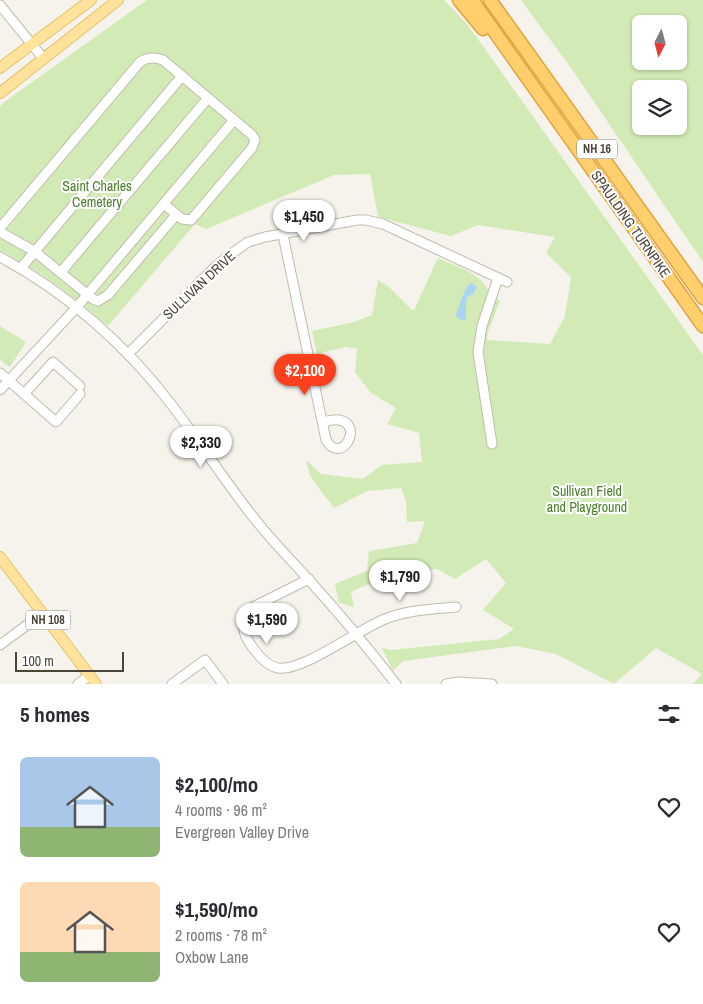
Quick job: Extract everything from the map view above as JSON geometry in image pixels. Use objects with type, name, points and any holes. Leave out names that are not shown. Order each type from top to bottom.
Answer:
[{"type":"highway","points":[[459,0],[495,43],[514,60]]},
{"type":"highway","name":"SPAULDING TURNPIKE","points":[[472,0],[703,326]]},
{"type":"highway","name":"SPAULDING TURNPIKE","points":[[490,0],[703,298]]},
{"type":"main road","points":[[0,68],[91,0]]},
{"type":"main road","points":[[0,93],[118,0]]},
{"type":"main road","name":"NH 108","points":[[0,556],[92,680]]},
{"type":"street","points":[[0,5],[43,58]]},
{"type":"street","points":[[0,228],[140,62],[145,58],[151,57],[163,60],[255,140],[252,148],[191,220],[182,219],[164,204]]},
{"type":"street","points":[[21,268],[34,250],[182,76]]},
{"type":"street","points":[[61,272],[208,98]]},
{"type":"street","points":[[0,390],[76,308],[234,120]]},
{"type":"street","points":[[0,232],[34,250],[98,301],[108,296],[176,215]]},
{"type":"street","name":"SULLIVAN DRIVE","points":[[128,354],[226,256],[248,242],[332,224],[366,220],[392,227],[503,280],[482,326],[478,352],[492,444]]},
{"type":"street","points":[[283,235],[323,422]]},
{"type":"street","points":[[0,258],[21,268],[52,289],[128,354],[171,404],[258,524],[356,634],[396,684]]},
{"type":"street","points":[[0,373],[9,382],[56,422],[80,390],[52,362],[24,394]]},
{"type":"street","points":[[309,580],[246,612],[243,621],[246,637],[262,658],[276,668],[285,668],[325,652],[386,618],[456,607]]},
{"type":"street","points":[[0,645],[43,613]]},
{"type":"street","points":[[172,684],[205,660],[223,684]]},
{"type":"street","points":[[78,684],[92,680]]},
{"type":"street","points":[[446,684],[458,682],[492,684]]},
{"type":"green space","points":[[147,0],[444,0],[467,24],[703,355],[703,684],[693,684],[702,674],[656,648],[614,684],[556,654],[516,646],[403,661],[393,671],[382,648],[391,650],[499,639],[514,629],[483,610],[506,583],[486,559],[455,579],[437,569],[403,573],[377,587],[368,584],[351,592],[354,607],[339,603],[335,584],[367,571],[369,551],[417,543],[425,521],[407,522],[406,501],[401,488],[367,491],[334,508],[310,476],[306,460],[321,474],[363,479],[382,465],[422,462],[419,433],[387,424],[396,408],[371,393],[355,372],[357,349],[346,347],[317,354],[312,331],[354,322],[372,315],[378,280],[389,287],[414,310],[438,258],[474,275],[500,301],[488,332],[487,340],[550,344],[565,316],[571,277],[546,253],[555,237],[478,225],[451,236],[378,217],[370,174],[334,175],[206,229],[195,224],[108,326],[54,283],[0,251],[0,106]]},
{"type":"green space","points":[[521,0],[703,0],[703,262],[571,68]]},
{"type":"green space","points":[[0,326],[26,342],[10,367],[0,360]]},
{"type":"water","points":[[471,283],[477,287],[473,294],[467,297],[465,321],[457,318],[456,314],[466,288]]},
{"type":"park label","name":"Saint Charles Cemetery","points":[[97,194]]},
{"type":"park label","name":"Sullivan Field and Playground","points":[[587,500]]}]
